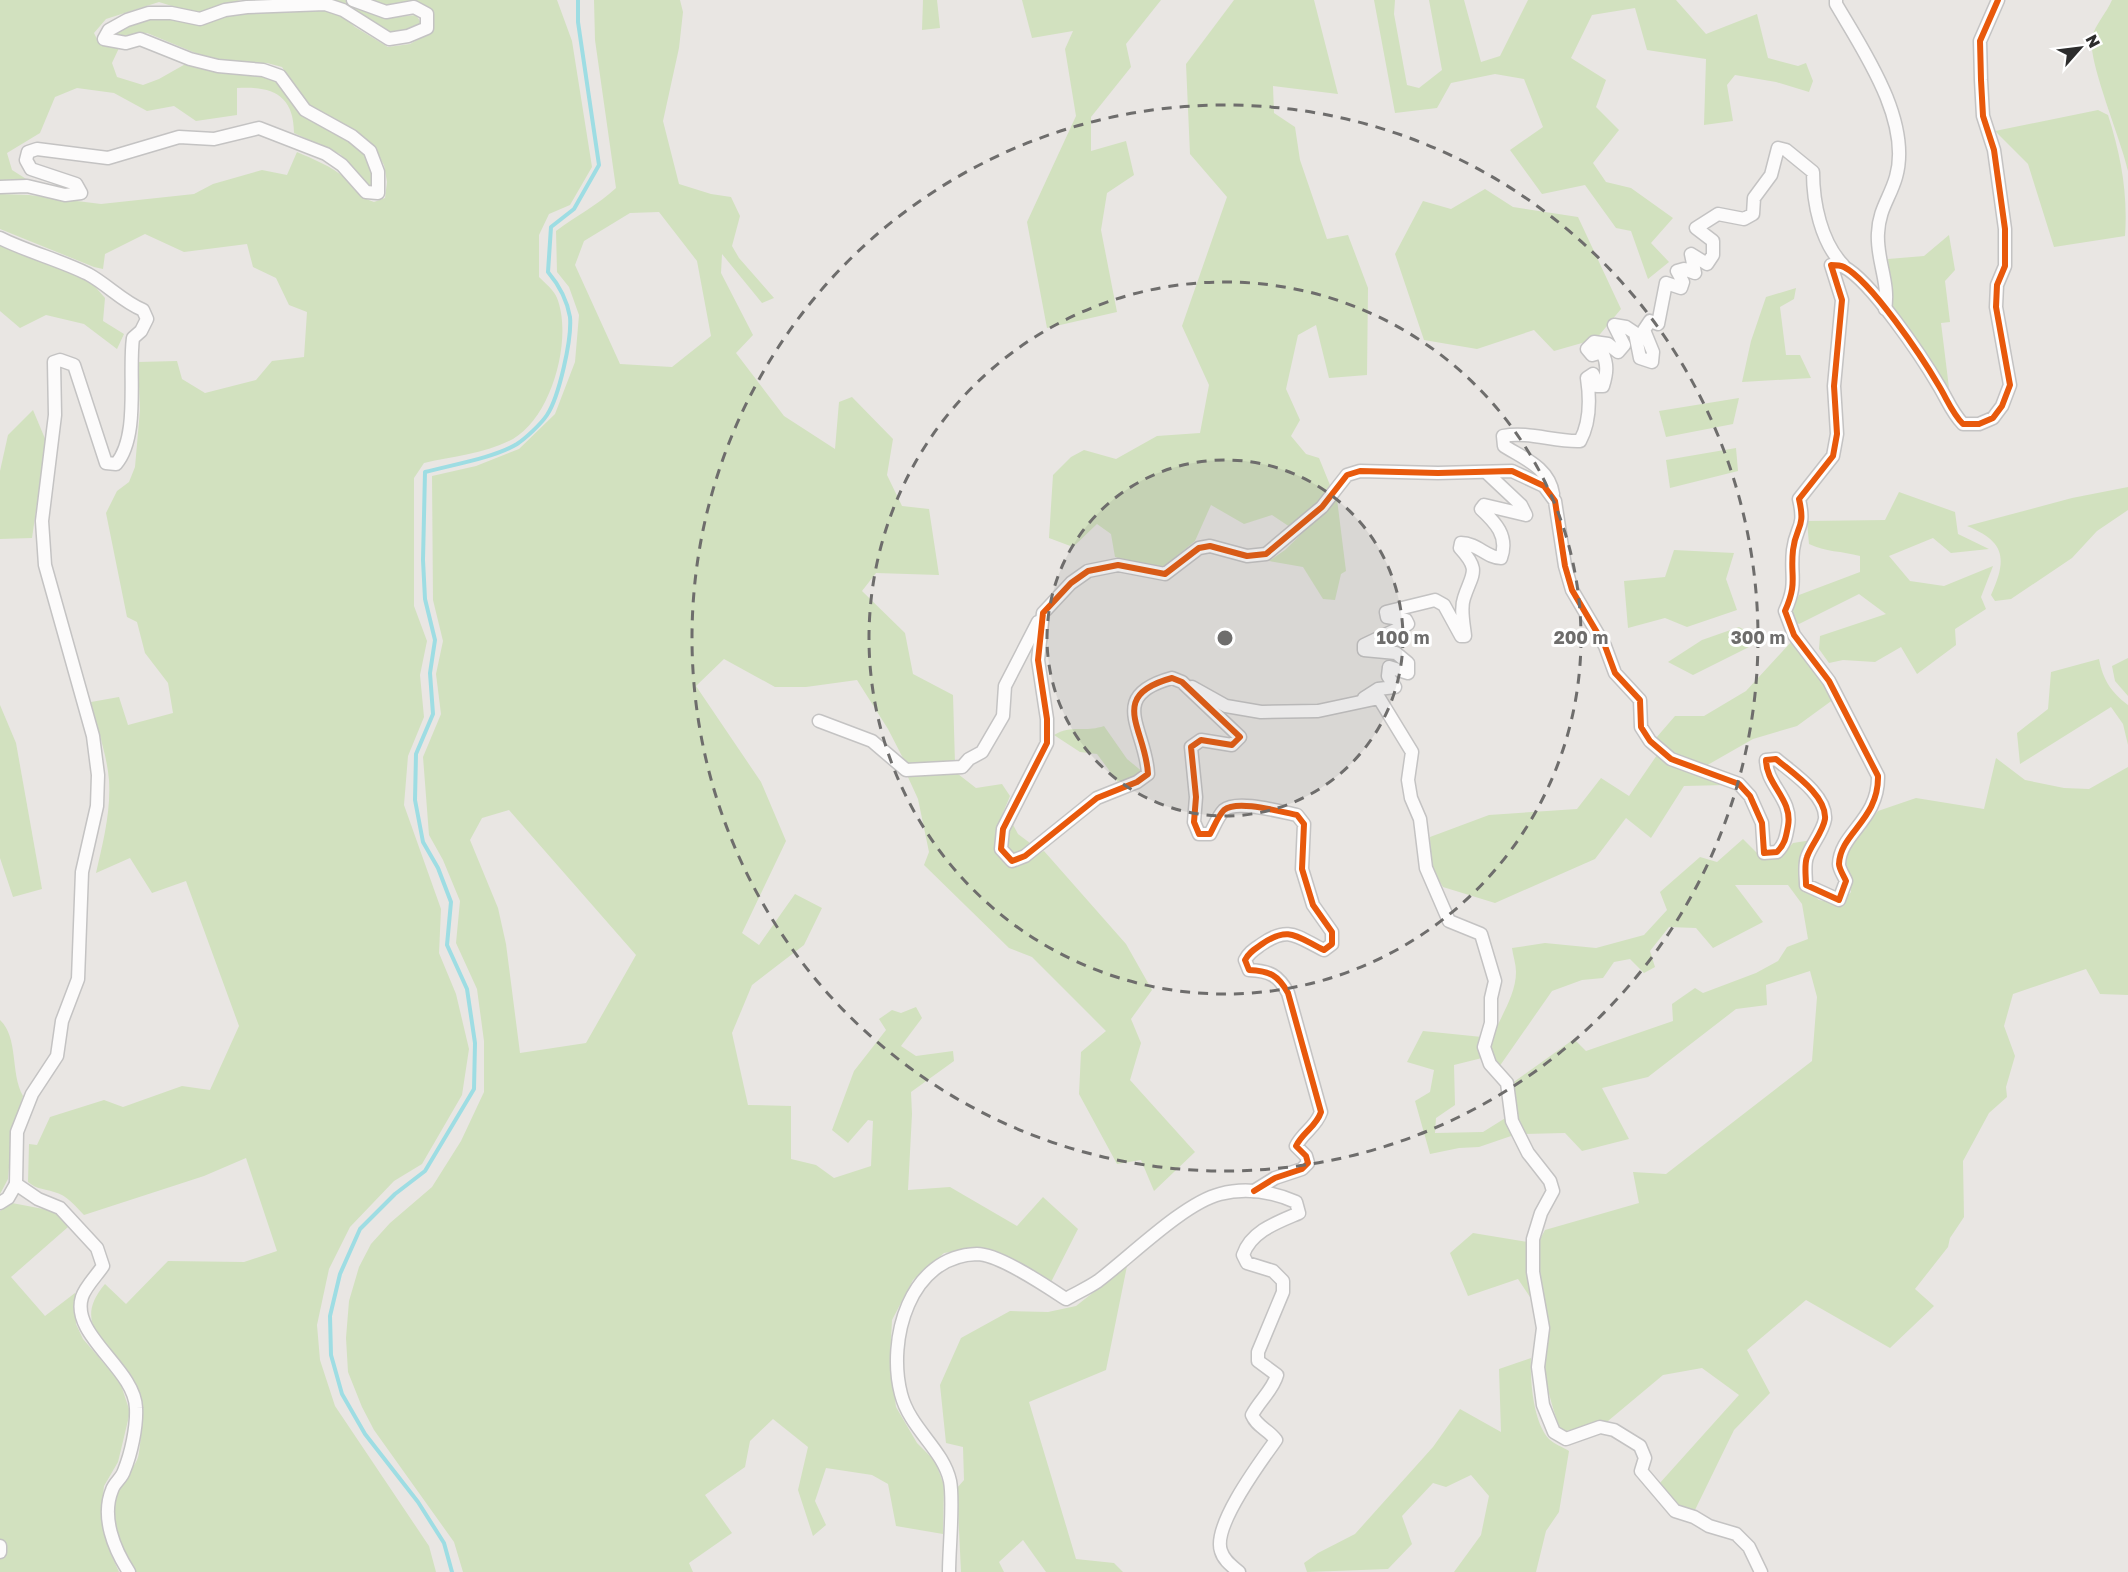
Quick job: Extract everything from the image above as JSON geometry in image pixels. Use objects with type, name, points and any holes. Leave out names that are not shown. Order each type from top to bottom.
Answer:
[{"type":"street","points":[[273,0],[296,7]]},
{"type":"street","points":[[0,187],[27,186],[65,195],[81,193],[81,189],[76,184],[32,169],[27,160],[28,152],[37,149],[108,158],[179,137],[214,139],[259,128],[326,154],[342,165],[366,192],[378,193],[378,172],[370,151],[352,136],[305,110],[280,76],[263,70],[218,66],[190,59],[140,39],[126,43],[104,39],[109,30],[127,20],[149,13],[171,13],[200,19],[225,10],[325,4],[343,10],[389,39],[408,36],[426,28],[427,14],[414,7],[386,12],[353,0]]},
{"type":"street","points":[[1836,0],[1836,4],[1879,78],[1900,145],[1896,177],[1879,214],[1877,236],[1887,296],[1885,309]]},
{"type":"street","points":[[1843,265],[1831,265],[1842,300],[1834,387],[1837,434],[1833,456],[1799,499],[1804,520],[1793,549],[1793,593],[1785,611],[1794,635],[1829,681],[1878,776],[1878,791],[1868,816],[1844,845],[1839,865],[1846,881],[1839,900],[1806,885],[1806,859],[1825,820],[1824,808],[1816,795],[1776,759],[1766,760],[1766,768],[1787,804],[1790,816],[1785,843],[1777,852],[1764,854],[1762,823],[1750,796],[1739,784],[1671,759],[1650,741],[1641,727],[1640,699],[1615,673],[1605,646],[1572,590],[1565,566],[1552,484],[1540,467],[1504,446],[1503,436],[1519,433],[1550,440],[1580,441],[1585,433],[1588,411],[1587,378],[1593,374],[1597,386],[1603,386],[1606,376],[1606,360],[1602,352],[1592,355],[1587,349],[1594,342],[1608,344],[1618,352],[1624,345],[1614,325],[1626,327],[1635,333],[1640,358],[1652,362],[1653,352],[1644,330],[1650,321],[1658,324],[1665,283],[1682,288],[1683,282],[1677,271],[1683,269],[1695,273],[1691,254],[1707,264],[1713,255],[1713,241],[1696,228],[1718,214],[1744,219],[1753,214],[1754,198],[1771,176],[1778,148],[1786,150],[1813,172],[1813,195],[1822,228],[1836,259],[1858,277],[1885,309],[1938,385],[1954,415],[1963,424],[1978,424],[1993,418],[2002,406],[2010,385],[1996,307],[1997,285],[2005,266],[2005,229],[1994,150],[1983,116],[1980,41],[1998,0]]},
{"type":"street","points":[[0,238],[87,273],[109,287],[131,306],[143,310],[147,319],[141,331],[133,338],[130,357],[132,407],[123,456],[116,464],[106,463],[74,365],[60,360],[54,362],[55,415],[42,521],[45,565],[93,736],[98,775],[97,796],[82,872],[78,980],[62,1021],[57,1056],[32,1094],[17,1132],[16,1185],[8,1198],[0,1203]]},
{"type":"street","points":[[819,721],[872,741],[906,770],[962,767],[969,759],[982,752],[1003,716],[1005,686],[1043,613],[1071,583],[1088,571],[1118,565],[1165,574],[1199,548],[1210,546],[1247,556],[1266,554],[1322,507],[1347,475],[1378,470],[1487,473],[1512,471],[1544,486],[1555,501]]},
{"type":"street","points":[[1358,702],[1378,689],[1395,687],[1388,676],[1389,667],[1408,673],[1408,663],[1396,653],[1364,650],[1364,645],[1408,624],[1406,620],[1387,617],[1386,612],[1435,600],[1443,605],[1461,636],[1465,636],[1463,600],[1474,573],[1472,561],[1460,548],[1461,543],[1470,543],[1494,558],[1501,558],[1504,550],[1498,523],[1480,509],[1484,505],[1497,506],[1526,515],[1521,505],[1487,473]]},
{"type":"street","points":[[1043,613],[1038,660],[1047,719],[1047,743],[1003,829],[1001,849],[1012,861],[1025,856],[1097,798],[1137,782],[1148,774],[1147,758],[1134,723],[1133,706],[1141,692],[1158,682],[1172,678],[1226,706],[1261,712],[1318,711],[1380,698],[1412,753],[1408,780],[1411,798],[1420,819],[1426,868],[1449,921],[1481,934],[1495,981],[1491,998],[1491,1023],[1485,1047],[1490,1064],[1507,1083],[1512,1121],[1528,1153],[1550,1181],[1553,1191],[1540,1213],[1533,1239],[1533,1272],[1543,1328],[1538,1367],[1543,1405],[1554,1432],[1566,1439],[1600,1427],[1614,1430],[1640,1446],[1645,1458],[1641,1471],[1667,1503],[1675,1511],[1694,1517],[1709,1526],[1736,1534],[1749,1547],[1761,1572]]},
{"type":"street","points":[[1182,682],[1240,737],[1232,745],[1201,740],[1191,747],[1197,796],[1194,822],[1199,834],[1210,834],[1222,812],[1231,806],[1261,808],[1297,815],[1304,824],[1302,869],[1313,905],[1332,932],[1332,944],[1324,950],[1291,934],[1278,933],[1250,952],[1245,960],[1249,970],[1266,970],[1280,977],[1288,993],[1321,1112],[1317,1123],[1296,1146],[1306,1156],[1308,1163],[1302,1170],[1275,1178],[1254,1191]]},
{"type":"street","points":[[16,1185],[38,1199],[60,1208],[97,1248],[102,1266],[82,1297],[83,1320],[100,1347],[131,1384],[136,1408],[124,1473],[112,1489],[107,1511],[112,1536],[129,1572]]},
{"type":"street","points":[[949,1572],[950,1481],[939,1454],[919,1433],[901,1395],[896,1351],[906,1309],[922,1279],[949,1259],[979,1254],[1027,1274],[1066,1299],[1096,1282],[1200,1202],[1221,1194],[1254,1191],[1278,1194],[1296,1202],[1299,1213],[1260,1232],[1246,1245],[1243,1254],[1247,1263],[1273,1272],[1283,1281],[1283,1292],[1258,1353],[1258,1361],[1276,1375],[1274,1384],[1259,1401],[1252,1415],[1256,1424],[1271,1433],[1276,1440],[1241,1487],[1221,1536],[1220,1549],[1227,1562],[1239,1572]]},
{"type":"street","points":[[0,1546],[0,1552]]},
{"type":"green space","points":[[0,0],[237,0],[249,3],[198,14],[159,2],[106,19],[94,33],[99,43],[119,48],[112,63],[117,77],[143,85],[189,62],[278,78],[292,96],[367,153],[375,183],[369,186],[340,154],[294,133],[290,109],[285,101],[270,91],[237,88],[237,115],[196,121],[174,106],[147,111],[114,93],[77,88],[55,97],[40,133],[7,153],[12,170],[31,182],[0,183]]},
{"type":"green space","points":[[325,0],[345,0],[366,12],[388,18],[416,15],[422,24],[410,31],[392,34]]},
{"type":"green space","points":[[365,0],[557,0],[572,41],[592,167],[570,205],[549,214],[539,235],[539,277],[552,289],[557,298],[562,334],[556,375],[539,413],[527,428],[513,439],[480,451],[424,463],[414,478],[414,606],[427,641],[420,675],[424,717],[408,756],[404,805],[441,909],[439,953],[456,994],[469,1049],[462,1095],[422,1164],[394,1181],[350,1227],[329,1269],[317,1325],[320,1360],[335,1406],[429,1546],[436,1572],[134,1572],[117,1536],[112,1504],[117,1491],[137,1460],[141,1434],[141,1406],[137,1386],[128,1371],[93,1326],[91,1314],[94,1300],[105,1284],[126,1304],[168,1261],[244,1262],[277,1251],[246,1158],[204,1176],[84,1215],[59,1193],[38,1188],[28,1182],[29,1144],[37,1145],[50,1117],[104,1100],[123,1107],[182,1086],[210,1090],[239,1026],[186,881],[152,893],[130,858],[96,873],[108,815],[109,780],[91,702],[119,697],[128,725],[173,713],[168,683],[145,653],[137,622],[127,617],[106,513],[117,491],[129,482],[135,467],[140,410],[138,362],[177,361],[182,379],[205,393],[256,380],[272,361],[304,357],[307,312],[289,305],[276,278],[253,267],[247,244],[184,252],[145,234],[105,254],[103,269],[0,229],[0,194],[29,195],[101,204],[194,194],[213,184],[262,170],[287,175],[297,152],[334,170],[368,200],[374,202],[385,198],[387,182],[384,165],[373,146],[308,107],[282,67],[267,63],[230,63],[210,59],[147,33],[127,38],[111,36],[114,31],[151,17],[298,11],[326,11],[342,15],[355,27],[388,47],[410,44],[433,31],[433,13],[416,3],[385,7]]},
{"type":"green space","points":[[594,0],[680,0],[683,12],[679,48],[663,121],[679,184],[711,194],[731,197],[740,216],[732,246],[739,258],[774,298],[762,303],[722,254],[721,273],[753,335],[736,353],[784,416],[835,449],[839,402],[852,397],[893,439],[887,475],[902,506],[929,509],[939,575],[876,573],[862,591],[905,633],[913,674],[953,695],[955,764],[906,764],[888,729],[857,680],[806,687],[775,687],[724,659],[696,686],[761,782],[786,841],[742,933],[759,945],[795,894],[822,908],[804,945],[752,985],[732,1033],[748,1105],[791,1106],[791,1159],[816,1165],[834,1178],[871,1166],[873,1121],[868,1120],[848,1143],[832,1130],[854,1071],[886,1030],[879,1019],[892,1010],[901,1013],[916,1007],[922,1018],[901,1046],[916,1056],[953,1051],[954,1061],[911,1092],[908,1190],[950,1187],[1017,1226],[1043,1197],[1078,1229],[1049,1286],[1025,1269],[979,1248],[944,1253],[913,1280],[892,1320],[890,1359],[896,1407],[917,1443],[935,1461],[944,1485],[943,1534],[896,1526],[888,1484],[872,1475],[826,1468],[815,1501],[826,1525],[813,1536],[798,1490],[808,1447],[773,1419],[750,1441],[745,1467],[705,1495],[732,1533],[689,1563],[693,1572],[463,1572],[454,1542],[374,1430],[362,1407],[348,1372],[346,1338],[349,1301],[359,1267],[371,1244],[390,1223],[432,1187],[461,1141],[484,1092],[484,1041],[477,989],[456,943],[460,901],[443,860],[429,835],[423,757],[441,714],[436,674],[443,641],[433,600],[432,476],[476,466],[519,449],[555,414],[575,362],[579,315],[569,287],[557,272],[556,231],[616,188],[595,40]],"holes":[[[659,212],[697,261],[711,336],[672,367],[620,364],[575,265],[584,241],[630,213]],[[509,810],[636,955],[586,1043],[520,1053],[506,944],[498,908],[470,840],[482,818]]]},
{"type":"green space","points":[[923,0],[937,0],[940,28],[922,30]]},
{"type":"green space","points":[[1022,0],[1161,0],[1126,44],[1131,67],[1091,117],[1091,151],[1126,141],[1134,175],[1107,193],[1101,230],[1117,312],[1047,328],[1027,222],[1076,116],[1065,49],[1073,31],[1032,38]]},
{"type":"green space","points":[[1234,0],[1314,0],[1338,94],[1273,86],[1274,113],[1295,127],[1300,160],[1327,239],[1348,235],[1368,288],[1367,375],[1329,378],[1316,325],[1298,335],[1286,389],[1300,420],[1291,436],[1306,454],[1319,458],[1330,485],[1316,504],[1290,527],[1272,515],[1244,524],[1211,505],[1195,541],[1162,568],[1115,557],[1111,534],[1097,524],[1073,547],[1049,538],[1053,475],[1071,457],[1084,450],[1116,459],[1157,436],[1200,433],[1209,385],[1182,326],[1227,197],[1190,154],[1186,64]]},
{"type":"green space","points":[[1374,0],[1395,0],[1394,14],[1407,85],[1419,88],[1442,70],[1429,0],[1464,0],[1481,62],[1500,56],[1528,0],[1676,0],[1706,34],[1757,14],[1768,58],[1798,66],[1806,63],[1813,81],[1809,92],[1776,82],[1735,75],[1727,85],[1733,121],[1704,125],[1706,59],[1647,50],[1635,8],[1592,15],[1571,58],[1606,80],[1596,107],[1619,130],[1593,163],[1606,182],[1631,188],[1673,218],[1651,243],[1669,262],[1648,279],[1631,231],[1616,228],[1585,185],[1542,194],[1510,150],[1543,127],[1524,79],[1495,74],[1451,83],[1437,108],[1395,113]]},
{"type":"green space","points":[[2112,0],[2128,0],[2128,171],[2100,82],[2092,48],[2094,32]]},
{"type":"green space","points":[[2098,110],[2108,115],[2117,145],[2124,190],[2125,236],[2054,247],[2028,164],[1995,131]]},
{"type":"green space","points":[[1485,189],[1513,207],[1578,217],[1621,309],[1596,339],[1554,351],[1534,330],[1477,349],[1424,340],[1395,254],[1423,201],[1451,209]]},
{"type":"green space","points":[[1949,235],[1955,270],[1945,281],[1950,322],[1941,323],[1949,388],[1889,309],[1892,298],[1888,259],[1924,256]]},
{"type":"green space","points":[[0,244],[91,282],[105,298],[103,321],[124,334],[117,349],[84,324],[46,315],[20,328],[0,311]]},
{"type":"green space","points":[[1796,288],[1794,299],[1780,307],[1786,355],[1800,355],[1811,378],[1742,382],[1751,341],[1766,297]]},
{"type":"green space","points":[[1739,398],[1733,424],[1666,437],[1659,411]]},
{"type":"green space","points":[[33,410],[46,441],[32,538],[0,539],[0,471],[8,435]]},
{"type":"green space","points":[[1736,448],[1738,471],[1670,488],[1666,460]]},
{"type":"green space","points":[[2128,487],[2128,510],[2097,531],[2072,558],[2011,599],[1995,601],[1991,595],[2001,562],[2000,553],[1989,538],[1967,526],[2072,498]]},
{"type":"green space","points":[[1899,492],[1955,512],[1958,534],[1989,549],[1951,553],[1933,538],[1889,556],[1910,581],[1944,586],[1993,566],[1981,597],[1986,609],[1955,629],[1956,645],[1917,674],[1901,647],[1875,662],[1843,660],[1829,663],[1819,649],[1820,636],[1886,614],[1859,594],[1799,624],[1793,621],[1792,609],[1799,595],[1860,572],[1860,556],[1821,549],[1809,544],[1807,521],[1885,520]]},
{"type":"green space","points":[[1337,499],[1346,571],[1341,574],[1335,600],[1323,599],[1303,567],[1269,561],[1285,550]]},
{"type":"green space","points":[[1674,550],[1734,553],[1726,579],[1737,610],[1687,627],[1665,618],[1628,628],[1624,581],[1665,577]]},
{"type":"green space","points":[[1739,627],[1763,640],[1693,675],[1668,662],[1702,640]]},
{"type":"green space","points":[[1791,642],[1811,661],[1834,699],[1797,726],[1753,739],[1704,767],[1675,757],[1656,738],[1675,716],[1704,716],[1746,691]]},
{"type":"green space","points":[[2128,658],[2128,696],[2115,681],[2112,666]]},
{"type":"green space","points":[[2099,659],[2109,685],[2128,705],[2128,745],[2123,724],[2111,707],[2020,764],[2017,733],[2048,709],[2051,672]]},
{"type":"green space","points":[[0,705],[16,743],[42,889],[13,897],[0,858]]},
{"type":"green space","points":[[1104,726],[1127,759],[1144,773],[1120,785],[1097,754],[1080,752],[1054,735],[1066,730]]},
{"type":"green space","points":[[1657,755],[1672,765],[1726,785],[1684,786],[1651,838],[1626,818],[1595,859],[1495,903],[1443,887],[1431,867],[1430,837],[1489,815],[1577,809],[1601,778],[1629,796]]},
{"type":"green space","points":[[1996,758],[2025,780],[2064,788],[2089,789],[2128,767],[2128,995],[2100,994],[2086,969],[2013,994],[2004,1026],[2015,1056],[2006,1087],[2007,1097],[1989,1113],[1963,1161],[1964,1217],[1950,1238],[1948,1247],[1915,1289],[1934,1306],[1890,1348],[1806,1300],[1747,1350],[1770,1393],[1734,1430],[1694,1512],[1679,1508],[1659,1484],[1739,1395],[1702,1368],[1663,1375],[1608,1421],[1566,1431],[1560,1428],[1547,1383],[1540,1336],[1539,1241],[1545,1230],[1639,1203],[1633,1172],[1666,1174],[1812,1061],[1817,997],[1810,971],[1766,985],[1767,1005],[1736,1009],[1648,1077],[1602,1088],[1629,1139],[1582,1151],[1565,1133],[1524,1134],[1517,1118],[1511,1084],[1574,1039],[1586,1051],[1673,1021],[1672,1004],[1695,988],[1703,993],[1756,973],[1778,961],[1787,947],[1808,939],[1802,904],[1788,885],[1735,885],[1763,922],[1713,948],[1696,928],[1669,927],[1650,951],[1655,967],[1644,973],[1630,959],[1614,962],[1603,978],[1582,980],[1552,991],[1499,1067],[1489,1047],[1513,991],[1516,969],[1512,948],[1545,943],[1596,948],[1644,935],[1667,910],[1660,892],[1700,857],[1717,862],[1743,839],[1761,857],[1780,856],[1793,843],[1812,840],[1803,888],[1819,900],[1841,904],[1851,892],[1846,863],[1848,848],[1878,811],[1916,798],[1984,809]]},
{"type":"green space","points":[[958,774],[976,788],[1002,784],[1010,796],[997,834],[999,851],[1004,859],[1013,866],[1044,851],[1126,944],[1152,990],[1131,1019],[1141,1043],[1130,1080],[1195,1152],[1154,1191],[1141,1160],[1117,1164],[1079,1094],[1081,1052],[1106,1031],[1032,957],[1009,948],[924,865],[929,852],[918,799],[907,775]]},
{"type":"green space","points":[[1011,821],[1018,834],[1034,846],[1014,858],[1004,848]]},
{"type":"green space","points":[[0,1020],[10,1036],[19,1087],[23,1096],[12,1132],[8,1179],[0,1194]]},
{"type":"green space","points":[[1423,1031],[1482,1037],[1482,1058],[1454,1065],[1455,1105],[1436,1118],[1435,1133],[1483,1132],[1507,1117],[1514,1135],[1479,1147],[1459,1148],[1430,1154],[1415,1101],[1430,1092],[1434,1070],[1407,1062]]},
{"type":"green space","points":[[12,1203],[54,1211],[68,1227],[11,1277],[45,1316],[75,1293],[76,1324],[83,1339],[120,1382],[130,1412],[118,1462],[104,1486],[101,1513],[110,1552],[119,1572],[0,1572],[0,1211]]},
{"type":"green space","points":[[1473,1233],[1528,1242],[1532,1300],[1518,1279],[1468,1296],[1450,1253]]},
{"type":"green space","points":[[1127,1266],[1106,1370],[1029,1402],[1076,1559],[1114,1563],[1123,1572],[1046,1572],[1023,1540],[999,1562],[1004,1572],[961,1572],[957,1488],[964,1480],[963,1447],[946,1443],[940,1385],[961,1338],[1010,1311],[1048,1312],[1076,1306]]},
{"type":"green space","points":[[1531,1358],[1532,1389],[1539,1422],[1549,1439],[1569,1451],[1559,1512],[1546,1531],[1536,1572],[1454,1572],[1481,1535],[1489,1496],[1471,1475],[1446,1487],[1433,1483],[1402,1516],[1412,1544],[1388,1569],[1307,1572],[1304,1563],[1355,1534],[1433,1447],[1460,1409],[1501,1432],[1499,1369]]},
{"type":"waterway","points":[[452,1572],[444,1543],[418,1502],[365,1434],[342,1394],[331,1355],[330,1316],[340,1274],[360,1229],[395,1194],[425,1171],[474,1089],[475,1043],[467,989],[447,945],[451,902],[438,868],[423,842],[415,800],[416,754],[433,714],[430,673],[435,640],[425,599],[423,560],[425,472],[485,457],[517,444],[544,419],[556,395],[567,353],[570,317],[562,293],[548,272],[551,227],[574,209],[599,165],[578,22],[578,0]]},
{"type":"cycle path","points":[[1254,1191],[1275,1178],[1302,1169],[1308,1163],[1306,1156],[1296,1146],[1316,1122],[1321,1112],[1288,993],[1273,975],[1263,971],[1249,970],[1245,960],[1255,949],[1279,935],[1300,937],[1324,950],[1332,944],[1332,932],[1313,905],[1302,869],[1304,824],[1297,815],[1259,807],[1239,806],[1224,810],[1210,834],[1199,834],[1194,822],[1196,797],[1191,747],[1201,740],[1232,745],[1240,737],[1182,682],[1172,678],[1152,685],[1140,694],[1135,704],[1134,716],[1146,758],[1148,774],[1137,782],[1097,798],[1025,856],[1012,861],[1001,849],[1003,829],[1047,743],[1047,719],[1038,660],[1043,613],[1071,583],[1088,571],[1118,565],[1165,574],[1199,548],[1210,546],[1247,556],[1266,554],[1322,507],[1347,475],[1360,471],[1438,473],[1512,471],[1544,486],[1555,501],[1565,566],[1572,590],[1605,646],[1615,673],[1640,700],[1641,727],[1650,741],[1671,759],[1739,784],[1750,796],[1762,823],[1764,853],[1777,852],[1785,840],[1788,826],[1787,808],[1770,777],[1766,760],[1776,759],[1799,777],[1820,801],[1825,819],[1806,860],[1806,885],[1839,900],[1846,881],[1839,866],[1841,853],[1872,804],[1877,791],[1878,776],[1829,681],[1794,635],[1785,611],[1793,580],[1794,542],[1801,522],[1799,499],[1833,456],[1837,434],[1834,386],[1842,300],[1831,265],[1842,266],[1868,287],[1921,357],[1963,424],[1979,424],[1993,418],[2002,406],[2010,385],[1996,307],[1997,285],[2005,266],[2005,229],[1994,150],[1983,116],[1980,41],[1998,0]]}]
